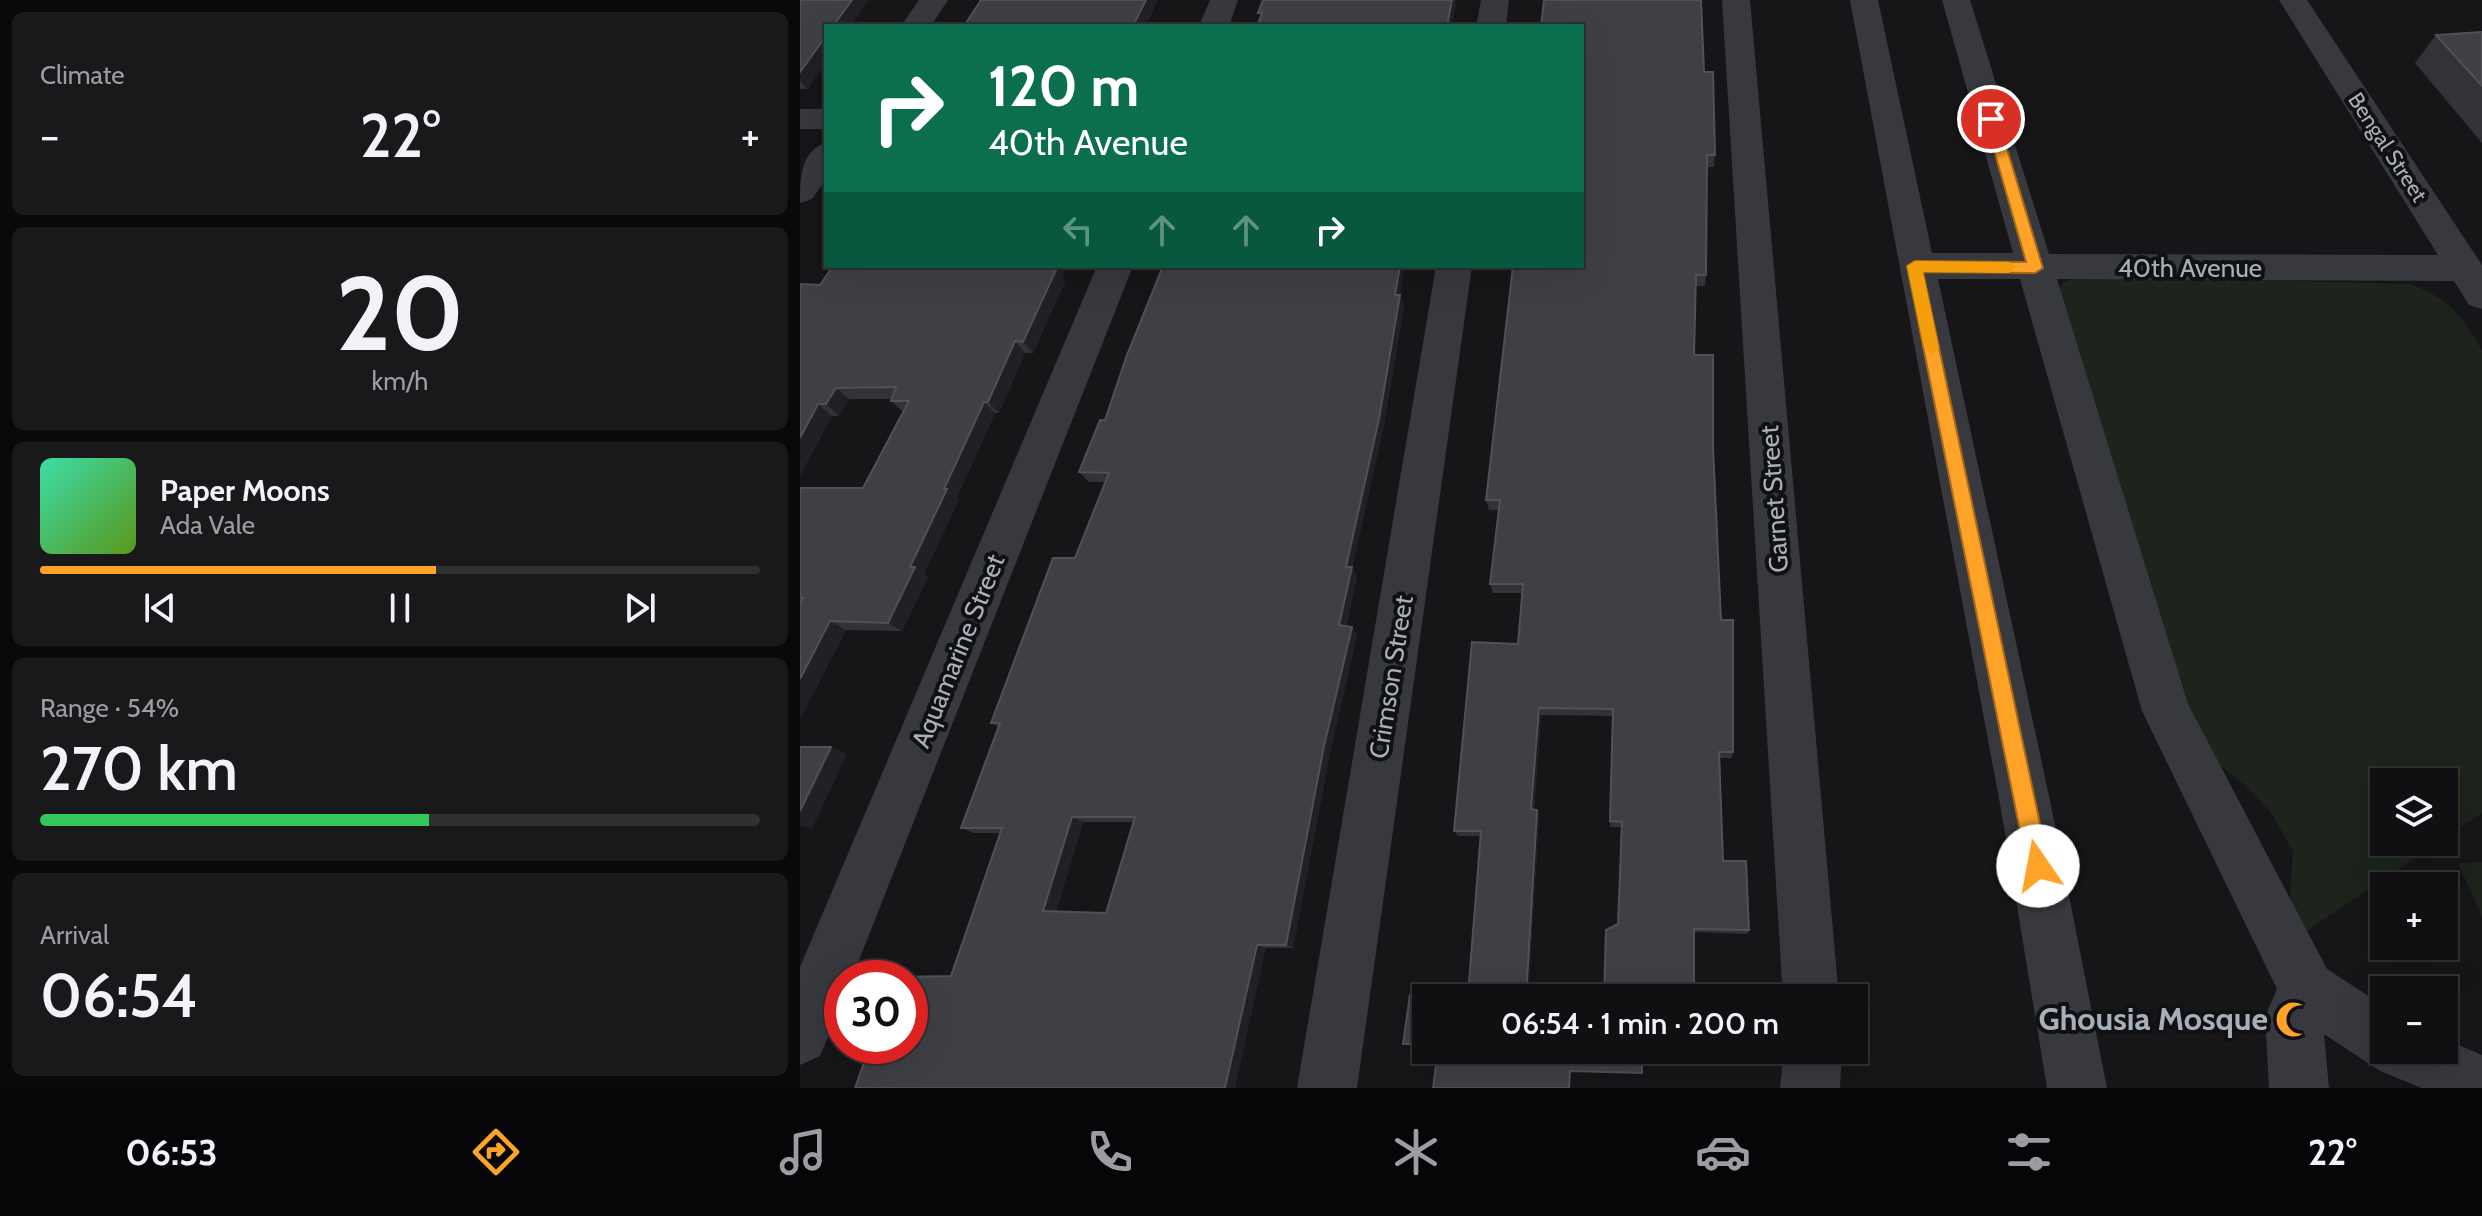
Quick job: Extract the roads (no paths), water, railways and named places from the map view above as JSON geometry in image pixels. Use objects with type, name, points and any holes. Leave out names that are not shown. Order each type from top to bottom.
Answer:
[{"type":"street","points":[[917,24],[934,0]]},
{"type":"street","points":[[1215,24],[1224,0]]},
{"type":"street","points":[[1491,24],[1495,0]]},
{"type":"street","name":"Garnet Street","points":[[1736,0],[1810,984]]},
{"type":"street","points":[[1864,0],[2050,926],[2077,1088]]},
{"type":"street","points":[[1956,0],[2166,711],[2307,989],[2370,1031]]},
{"type":"street","name":"Bengal Street","points":[[2293,0],[2474,281]]},
{"type":"street","points":[[800,119],[824,119]]},
{"type":"street","points":[[800,191],[824,157]]},
{"type":"street","name":"40th Avenue","points":[[1915,266],[2474,281]]},
{"type":"street","name":"Aquamarine Street","points":[[800,1036],[1114,268]]},
{"type":"street","name":"Crimson Street","points":[[1327,1088],[1454,268]]},
{"type":"street","points":[[2299,1088],[2294,1017],[2307,989]]},
{"type":"street","points":[[1810,1088],[1812,1064]]},
{"type":"place","name":"Ghousia Mosque","points":[[2294,1019]]}]
